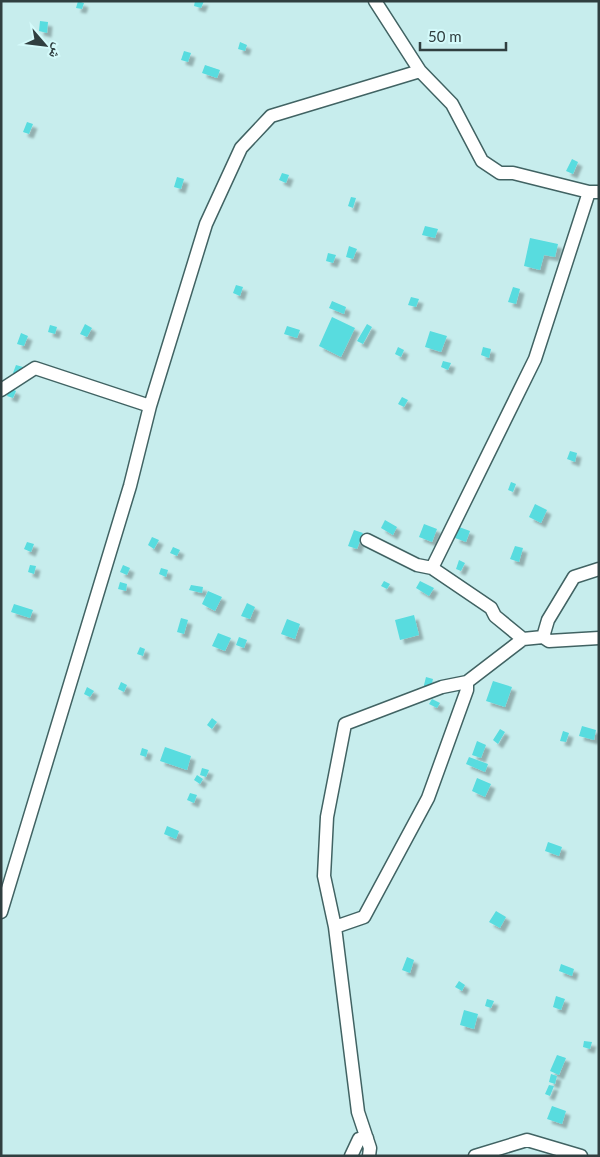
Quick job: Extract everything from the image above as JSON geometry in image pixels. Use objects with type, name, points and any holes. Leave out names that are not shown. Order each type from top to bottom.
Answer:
[{"type":"street","points":[[376,1],[420,71],[452,104],[482,161],[500,173],[513,174],[594,192],[536,359],[432,568]]},
{"type":"street","points":[[1,912],[130,486],[150,406],[206,224],[241,148],[272,116],[420,71]]},
{"type":"street","points":[[1,390],[36,368],[150,406]]},
{"type":"street","points":[[367,540],[417,564],[432,568],[491,608],[495,616],[523,639]]},
{"type":"street","points":[[543,637],[548,620],[574,577],[599,569]]},
{"type":"street","points":[[369,1156],[370,1148],[358,1112],[335,926],[324,876],[327,816],[345,724],[442,687],[467,682],[523,639],[543,637],[549,641],[599,638]]},
{"type":"street","points":[[335,926],[364,917],[428,798],[467,690],[467,682]]},
{"type":"street","points":[[351,1156],[359,1139],[367,1138]]},
{"type":"street","points":[[475,1156],[527,1140],[581,1156]]},
{"type":"building","points":[[78,1],[84,3],[82,9],[76,8]]},
{"type":"building","points":[[195,1],[204,1],[201,8],[194,6]]},
{"type":"building","points":[[40,21],[48,22],[47,33],[39,31]]},
{"type":"building","points":[[240,42],[247,45],[245,51],[238,49]]},
{"type":"building","points":[[184,51],[191,53],[188,62],[181,60]]},
{"type":"building","points":[[205,65],[220,70],[217,78],[202,73]]},
{"type":"building","points":[[27,122],[33,124],[29,134],[23,132]]},
{"type":"building","points":[[572,159],[578,162],[573,174],[566,171]]},
{"type":"building","points":[[282,173],[289,175],[286,183],[279,180]]},
{"type":"building","points":[[177,177],[184,179],[181,189],[174,187]]},
{"type":"building","points":[[351,197],[356,198],[353,208],[348,206]]},
{"type":"building","points":[[425,226],[438,229],[435,238],[422,235]]},
{"type":"building","points":[[530,238],[558,244],[555,257],[544,255],[540,270],[524,266]]},
{"type":"building","points":[[349,246],[357,249],[353,259],[346,257]]},
{"type":"building","points":[[328,253],[336,255],[333,263],[326,261]]},
{"type":"building","points":[[236,285],[243,287],[240,296],[233,293]]},
{"type":"building","points":[[513,287],[520,289],[516,304],[508,302]]},
{"type":"building","points":[[411,297],[419,299],[416,307],[408,305]]},
{"type":"building","points":[[332,301],[346,307],[344,314],[329,308]]},
{"type":"building","points":[[332,317],[355,328],[341,357],[319,346]]},
{"type":"building","points":[[85,324],[92,328],[87,337],[80,334]]},
{"type":"building","points":[[367,324],[372,327],[363,344],[357,341]]},
{"type":"building","points":[[50,325],[57,327],[55,334],[48,332]]},
{"type":"building","points":[[287,326],[300,330],[297,338],[284,334]]},
{"type":"building","points":[[430,331],[447,336],[441,352],[425,347]]},
{"type":"building","points":[[21,333],[28,336],[24,346],[17,344]]},
{"type":"building","points":[[398,347],[404,350],[401,357],[395,354]]},
{"type":"building","points":[[483,347],[491,349],[489,358],[481,355]]},
{"type":"building","points":[[443,361],[451,363],[448,370],[441,367]]},
{"type":"building","points":[[16,365],[23,367],[21,375],[13,373]]},
{"type":"building","points":[[10,388],[16,391],[13,398],[7,396]]},
{"type":"building","points":[[402,397],[408,400],[404,407],[398,404]]},
{"type":"building","points":[[570,451],[577,453],[575,462],[567,459]]},
{"type":"building","points":[[511,482],[516,484],[513,492],[508,490]]},
{"type":"building","points":[[535,504],[547,510],[541,523],[529,517]]},
{"type":"building","points":[[385,520],[397,527],[393,535],[381,528]]},
{"type":"building","points":[[424,524],[437,529],[432,542],[419,537]]},
{"type":"building","points":[[459,527],[470,531],[466,542],[455,538]]},
{"type":"building","points":[[354,530],[363,533],[357,549],[348,546]]},
{"type":"building","points":[[152,537],[159,540],[154,549],[148,545]]},
{"type":"building","points":[[27,542],[34,544],[31,552],[24,549]]},
{"type":"building","points":[[515,546],[523,548],[519,562],[510,559]]},
{"type":"building","points":[[173,547],[180,550],[177,556],[170,553]]},
{"type":"building","points":[[459,560],[465,563],[461,571],[456,569]]},
{"type":"building","points":[[30,565],[36,566],[34,574],[28,572]]},
{"type":"building","points":[[123,565],[130,568],[127,575],[120,572]]},
{"type":"building","points":[[161,568],[168,570],[166,577],[159,574]]},
{"type":"building","points":[[384,581],[390,584],[387,589],[381,586]]},
{"type":"building","points":[[420,581],[434,588],[429,596],[416,588]]},
{"type":"building","points":[[120,582],[127,584],[126,591],[118,589]]},
{"type":"building","points":[[191,585],[203,587],[202,593],[189,590]]},
{"type":"building","points":[[208,591],[222,597],[215,611],[202,604]]},
{"type":"building","points":[[247,603],[255,607],[250,619],[241,616]]},
{"type":"building","points":[[14,604],[33,610],[30,618],[11,612]]},
{"type":"building","points":[[414,615],[419,635],[400,640],[395,620]]},
{"type":"building","points":[[181,618],[188,620],[184,634],[177,632]]},
{"type":"building","points":[[287,619],[300,624],[295,639],[281,634]]},
{"type":"building","points":[[218,633],[231,638],[225,651],[212,646]]},
{"type":"building","points":[[239,637],[247,640],[244,648],[236,645]]},
{"type":"building","points":[[140,647],[145,649],[143,656],[137,654]]},
{"type":"building","points":[[426,677],[433,679],[430,691],[423,689]]},
{"type":"building","points":[[493,681],[512,687],[505,707],[486,701]]},
{"type":"building","points":[[121,682],[127,685],[124,692],[118,689]]},
{"type":"building","points":[[87,687],[94,691],[90,697],[84,694]]},
{"type":"building","points":[[432,699],[440,703],[437,708],[429,704]]},
{"type":"building","points":[[212,718],[217,722],[212,729],[207,725]]},
{"type":"building","points":[[582,726],[596,730],[594,740],[579,736]]},
{"type":"building","points":[[500,729],[505,732],[498,744],[493,740]]},
{"type":"building","points":[[563,731],[569,733],[566,742],[560,741]]},
{"type":"building","points":[[477,741],[486,745],[481,758],[472,755]]},
{"type":"building","points":[[165,747],[191,756],[187,770],[160,761]]},
{"type":"building","points":[[142,748],[148,750],[146,757],[140,755]]},
{"type":"building","points":[[469,757],[488,764],[485,772],[466,764]]},
{"type":"building","points":[[202,768],[209,770],[206,777],[200,775]]},
{"type":"building","points":[[197,775],[203,779],[200,784],[194,780]]},
{"type":"building","points":[[477,778],[491,784],[485,797],[472,791]]},
{"type":"building","points":[[190,793],[197,795],[194,803],[187,800]]},
{"type":"building","points":[[167,826],[179,831],[176,839],[164,834]]},
{"type":"building","points":[[548,842],[562,847],[559,856],[545,851]]},
{"type":"building","points":[[496,911],[506,917],[500,928],[489,922]]},
{"type":"building","points":[[407,957],[414,960],[410,973],[402,970]]},
{"type":"building","points":[[561,964],[574,969],[572,976],[559,971]]},
{"type":"building","points":[[459,981],[465,985],[462,991],[455,987]]},
{"type":"building","points":[[556,996],[565,999],[561,1010],[553,1007]]},
{"type":"building","points":[[487,999],[494,1001],[491,1008],[485,1006]]},
{"type":"building","points":[[464,1010],[478,1014],[474,1029],[460,1025]]},
{"type":"building","points":[[584,1041],[592,1042],[590,1049],[583,1047]]},
{"type":"building","points":[[557,1055],[566,1058],[559,1075],[550,1071]]},
{"type":"building","points":[[551,1074],[557,1076],[555,1084],[549,1082]]},
{"type":"building","points":[[549,1085],[554,1086],[550,1096],[545,1094]]},
{"type":"building","points":[[552,1106],[566,1111],[562,1124],[547,1119]]}]
